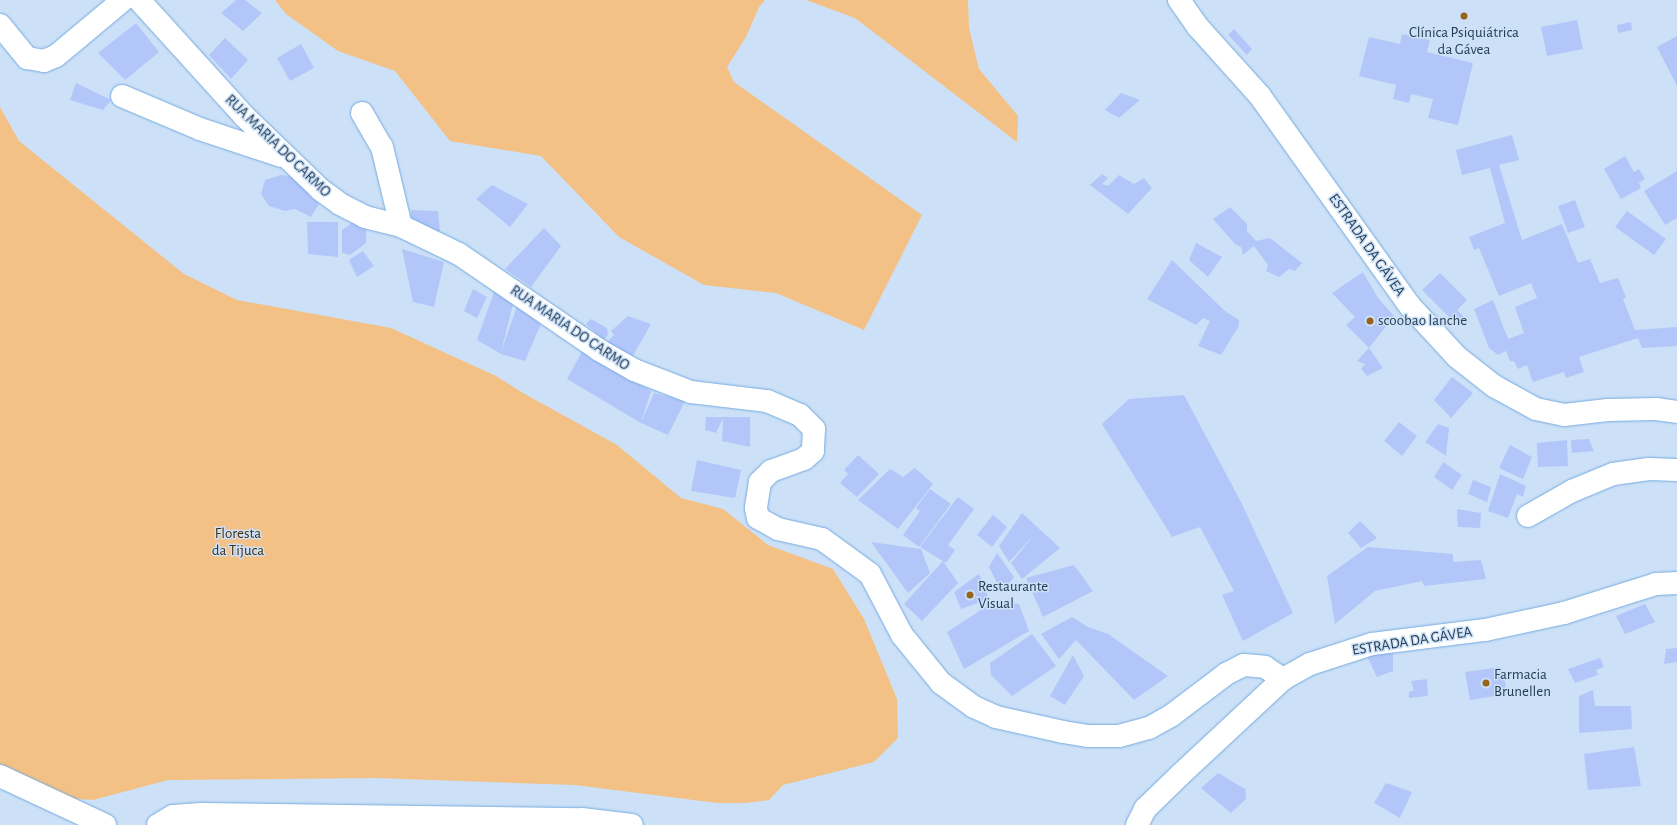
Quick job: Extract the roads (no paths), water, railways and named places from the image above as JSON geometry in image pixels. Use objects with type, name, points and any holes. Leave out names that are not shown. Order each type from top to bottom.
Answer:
[{"type":"street","points":[[0,25],[27,58],[44,60],[56,56],[123,0]]},
{"type":"street","name":"RUA MARIA DO CARMO","points":[[139,0],[244,116],[321,190],[340,204],[365,217],[401,226],[459,254],[599,350],[634,370],[691,392],[768,401],[800,415],[814,429],[813,451],[804,459],[771,471],[760,482],[756,508],[758,518],[778,529],[822,539],[870,574],[902,635],[941,683],[974,707],[996,717],[1064,732],[1089,736],[1119,736],[1149,728],[1172,715],[1235,668],[1244,665],[1265,666],[1283,679]]},
{"type":"street","name":"ESTRADA DA GÁVEA","points":[[1179,0],[1198,27],[1260,96],[1410,306],[1457,357],[1494,386],[1536,409],[1564,415],[1608,410],[1656,409],[1677,412]]},
{"type":"street","points":[[122,96],[200,129],[287,158]]},
{"type":"street","points":[[362,113],[382,147],[401,226]]},
{"type":"street","points":[[1528,516],[1572,492],[1613,474],[1649,469],[1677,470]]},
{"type":"street","name":"ESTRADA DA GÁVEA","points":[[1137,825],[1145,810],[1283,679],[1310,664],[1372,644],[1485,630],[1564,613],[1656,584],[1677,583]]},
{"type":"street","points":[[0,776],[105,825]]},
{"type":"street","points":[[158,825],[173,816],[212,814],[582,819],[632,825]]},
{"type":"place","name":"Clínica Psiquiátrica da Gávea","points":[[1464,16]]},
{"type":"place","name":"scoobao lanche","points":[[1370,321]]},
{"type":"place","name":"Restaurante Visual","points":[[970,595]]},
{"type":"place","name":"Farmacia Brunellen","points":[[1486,683]]},
{"type":"park label","name":"Floresta da Tijuca","points":[[238,542]]}]
